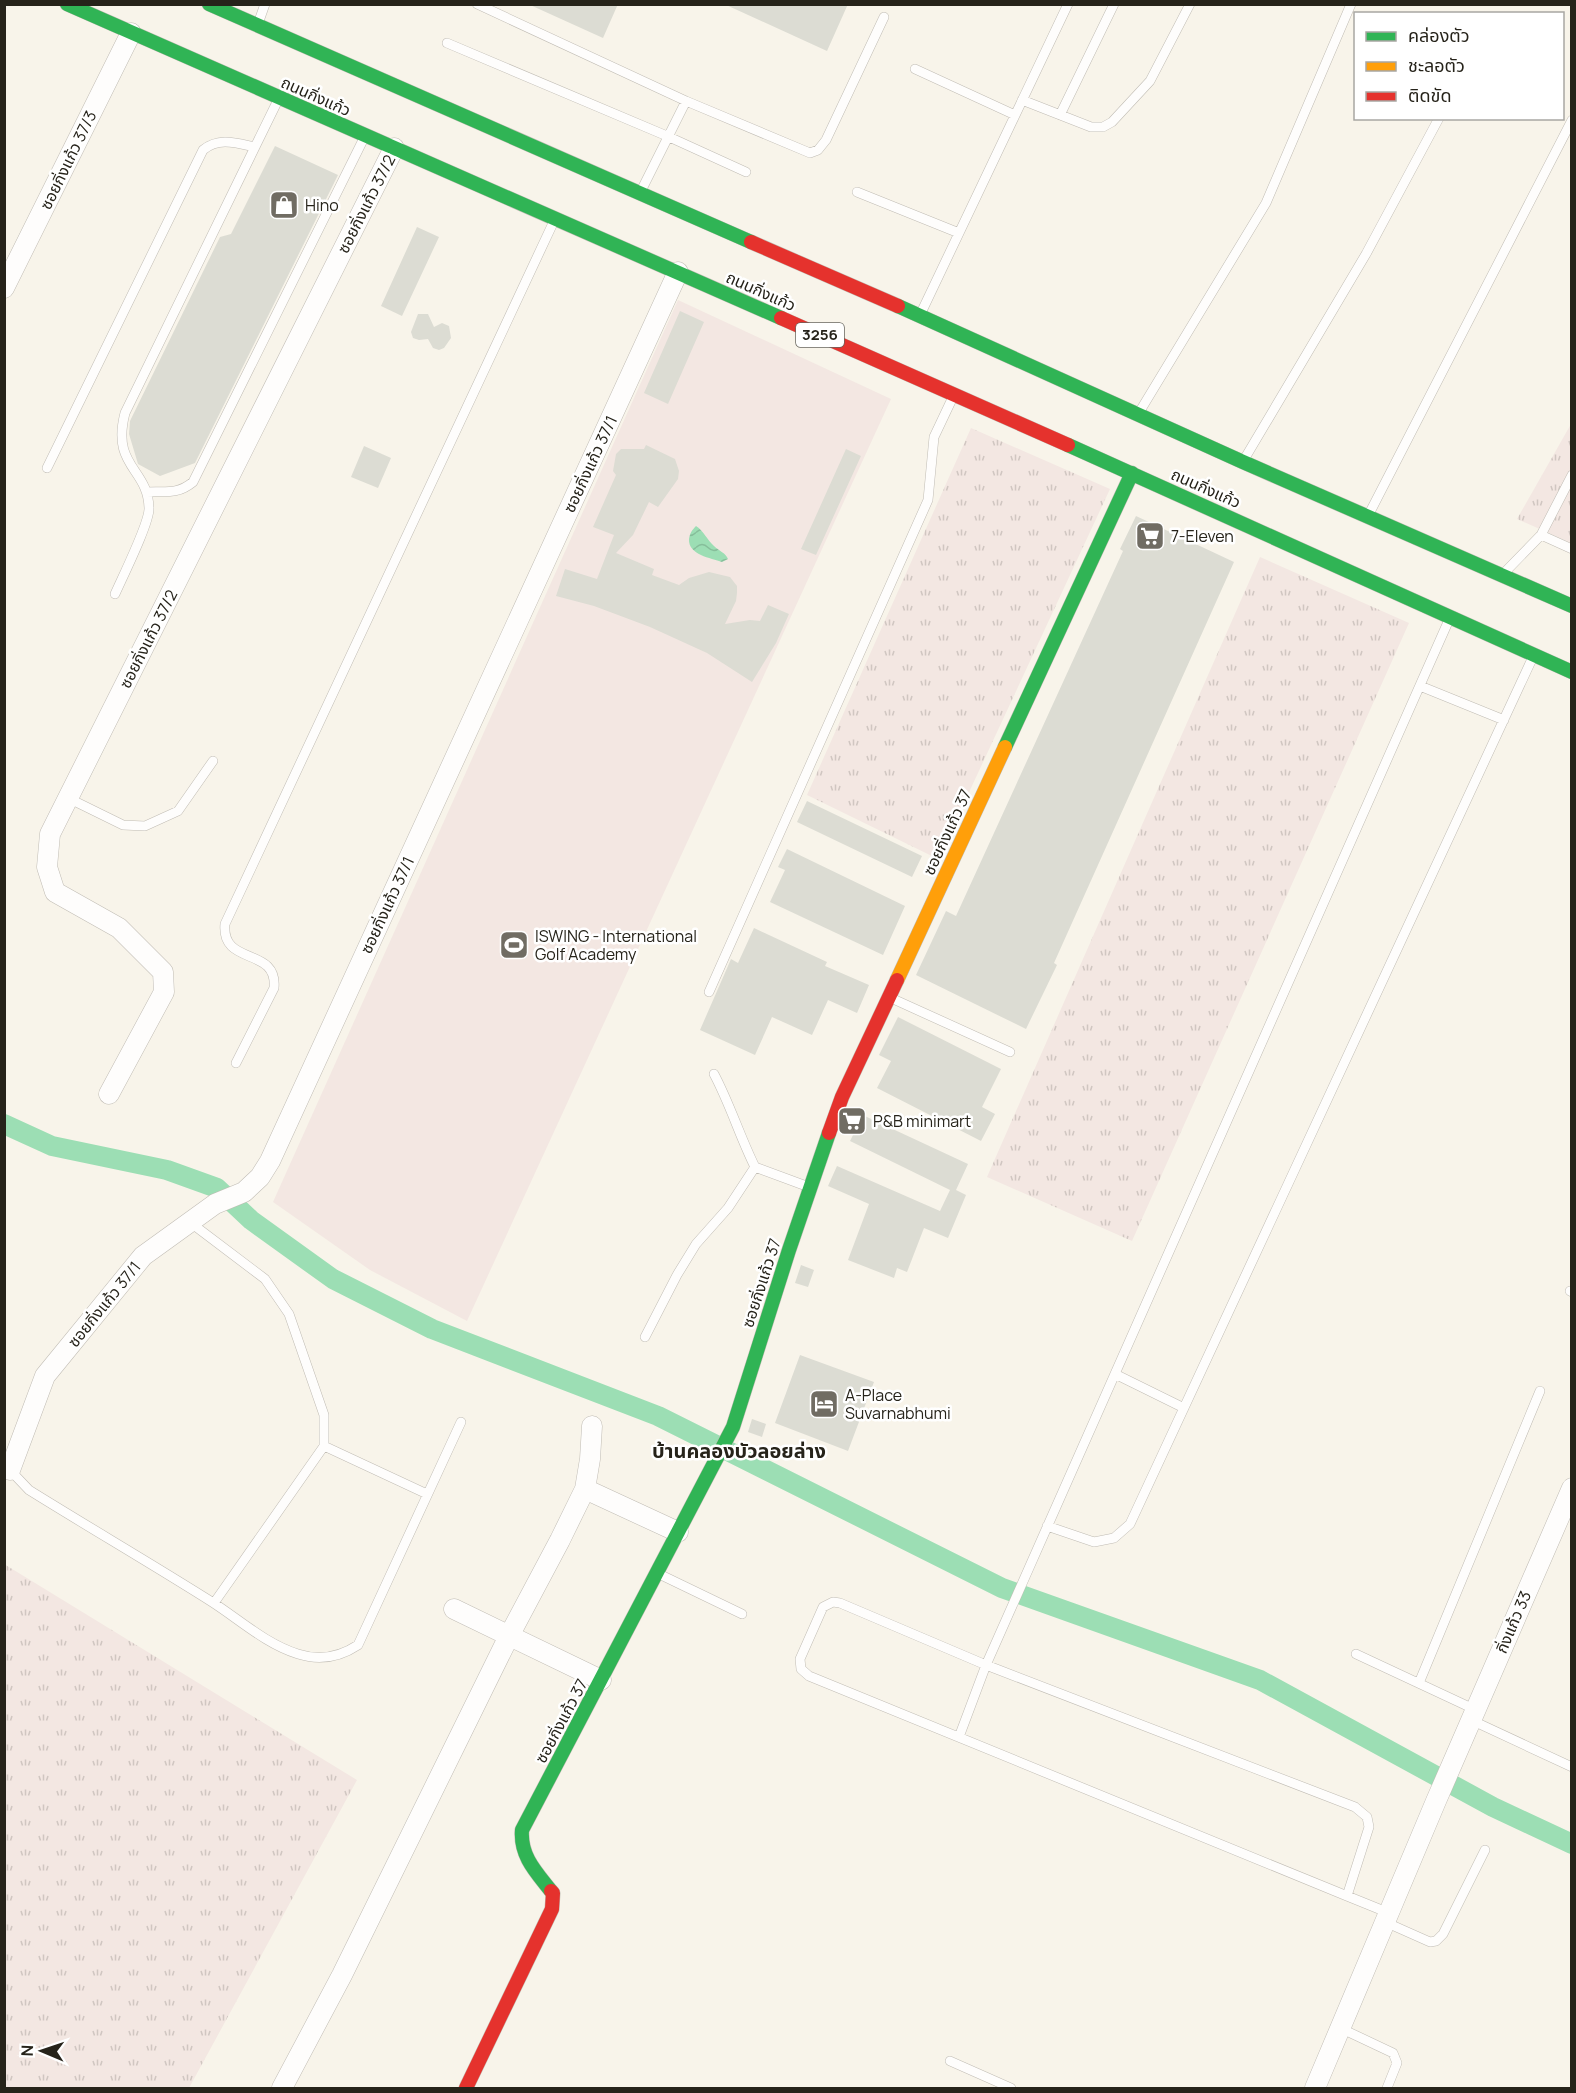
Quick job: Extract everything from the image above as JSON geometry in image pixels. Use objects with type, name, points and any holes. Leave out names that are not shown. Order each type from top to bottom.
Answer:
[{"type":"main road","name":"ถนนกิ่งแก้ว","points":[[67,4],[1132,473],[1572,672]]},
{"type":"main road","points":[[209,4],[920,316],[1242,462],[1572,606]]},
{"type":"main road","name":"ซอยกิ่งแก้ว 37","points":[[466,2088],[552,1909],[553,1893],[523,1855],[520,1842],[522,1830],[733,1427],[785,1261],[842,1097],[1132,473]]},
{"type":"street","name":"ซอยกิ่งแก้ว 37/3","points":[[4,288],[131,33]]},
{"type":"street","name":"ซอยกิ่งแก้ว 37/2","points":[[109,1094],[164,992],[163,972],[119,928],[55,892],[47,867],[50,834],[394,148]]},
{"type":"street","name":"ซอยกิ่งแก้ว 37/1","points":[[7,1468],[45,1376],[143,1256],[215,1204],[244,1191],[260,1177],[270,1161],[678,272]]},
{"type":"street","points":[[282,2088],[352,1954],[509,1636],[585,1489],[592,1426]]},
{"type":"street","name":"กิ่งแก้ว 33","points":[[1315,2088],[1572,1488]]},
{"type":"street","points":[[585,1489],[678,1532]]},
{"type":"street","points":[[454,1609],[601,1680]]},
{"type":"lane","points":[[257,26],[265,4]]},
{"type":"lane","points":[[477,4],[686,101],[810,153],[818,150],[826,140],[884,17]]},
{"type":"lane","points":[[920,316],[1068,4]]},
{"type":"lane","points":[[1060,115],[1114,4]]},
{"type":"lane","points":[[1022,100],[1091,127],[1103,127],[1112,122],[1150,81],[1190,4]]},
{"type":"lane","points":[[1138,413],[1266,203],[1351,4]]},
{"type":"lane","points":[[447,43],[746,172]]},
{"type":"lane","points":[[915,69],[1015,115]]},
{"type":"lane","points":[[115,594],[150,511],[147,492],[127,462],[121,441],[121,428],[125,413],[279,98]]},
{"type":"lane","points":[[640,194],[686,101]]},
{"type":"lane","points":[[1242,462],[1366,254],[1438,120]]},
{"type":"lane","points":[[1368,516],[1572,120]]},
{"type":"lane","points":[[147,492],[174,492],[185,489],[193,482],[365,136]]},
{"type":"lane","points":[[47,468],[203,150],[211,143],[228,142],[255,147]]},
{"type":"lane","points":[[857,192],[959,233]]},
{"type":"lane","points":[[236,1063],[274,988],[275,978],[271,968],[230,946],[224,935],[225,924],[555,219]]},
{"type":"lane","points":[[709,992],[928,500],[934,437],[954,394]]},
{"type":"lane","points":[[1502,575],[1540,535],[1572,475]]},
{"type":"lane","points":[[1540,535],[1572,549]]},
{"type":"lane","points":[[958,1737],[986,1665],[1047,1526],[1451,617]]},
{"type":"lane","points":[[1047,1526],[1094,1542],[1114,1538],[1130,1524],[1534,654]]},
{"type":"lane","points":[[1420,686],[1504,720]]},
{"type":"lane","points":[[68,798],[123,825],[145,826],[178,811],[213,761]]},
{"type":"lane","points":[[889,997],[1010,1052]]},
{"type":"lane","points":[[714,1074],[727,1098],[743,1143],[756,1167],[810,1188]]},
{"type":"lane","points":[[645,1337],[696,1244],[728,1208],[756,1167]]},
{"type":"lane","points":[[191,1223],[265,1280],[289,1314],[324,1415],[324,1446],[214,1603]]},
{"type":"lane","points":[[1115,1374],[1184,1408]]},
{"type":"lane","points":[[1419,1683],[1540,1391]]},
{"type":"lane","points":[[7,1468],[29,1490],[214,1603],[271,1643],[300,1655],[332,1658],[358,1645],[461,1422]]},
{"type":"lane","points":[[324,1446],[427,1494]]},
{"type":"lane","points":[[657,1573],[742,1614]]},
{"type":"lane","points":[[1347,1896],[1369,1827],[1367,1817],[1355,1807],[986,1665],[840,1603],[832,1602],[823,1607],[800,1659],[801,1669],[809,1676],[1347,1896],[1430,1942],[1436,1941],[1443,1934],[1485,1850]]},
{"type":"lane","points":[[1356,1654],[1419,1683],[1473,1715],[1572,1767]]},
{"type":"lane","points":[[1340,2028],[1393,2054],[1397,2063],[1387,2088]]},
{"type":"lane","points":[[950,2061],[1011,2088]]},
{"type":"green space","name":"ISWING - International Golf Academy","points":[[678,300],[891,399],[467,1321],[370,1270],[273,1202]]},
{"type":"green space","points":[[1571,424],[1571,543],[1517,519]]},
{"type":"green space","points":[[971,428],[1110,489],[938,859],[807,795]]},
{"type":"green space","points":[[1260,557],[1409,623],[1132,1241],[987,1177]]},
{"type":"green space","points":[[4,1564],[357,1780],[189,2088],[5,2088]]},
{"type":"water","points":[[696,526],[728,559],[722,562],[701,555],[692,549],[689,539]]},
{"type":"building","points":[[528,4],[618,4],[603,38]]},
{"type":"building","points":[[724,4],[848,4],[827,51]]},
{"type":"building","points":[[275,146],[338,175],[195,463],[160,476],[138,464],[129,434],[130,421],[220,237],[231,234]]},
{"type":"building","points":[[417,227],[439,237],[402,316],[381,306]]},
{"type":"building","points":[[680,311],[704,322],[668,404],[644,393]]},
{"type":"building","points":[[418,314],[428,314],[434,327],[442,323],[449,326],[451,338],[444,348],[439,350],[433,348],[428,339],[413,338],[411,332]]},
{"type":"building","points":[[646,445],[675,459],[679,471],[678,479],[658,507],[649,502],[633,535],[616,553],[654,569],[652,575],[679,585],[689,578],[709,572],[730,577],[737,586],[737,593],[736,601],[725,624],[750,620],[760,621],[768,605],[789,614],[776,643],[752,682],[707,653],[650,627],[594,606],[556,596],[565,569],[597,579],[614,535],[593,527],[616,475],[613,471],[616,454],[621,449],[644,449]]},
{"type":"building","points":[[364,446],[391,458],[378,488],[351,477]]},
{"type":"building","points":[[846,449],[861,456],[816,555],[801,549]]},
{"type":"building","points":[[1136,516],[1234,562],[1054,963],[1057,965],[1026,1029],[916,975],[946,911],[956,916],[1123,551],[1120,549]]},
{"type":"building","points":[[807,801],[922,856],[912,877],[797,822]]},
{"type":"building","points":[[787,849],[905,906],[883,955],[770,902],[785,870],[778,867]]},
{"type":"building","points":[[754,928],[827,962],[825,966],[869,985],[857,1013],[828,1000],[812,1035],[772,1017],[755,1055],[700,1030],[731,959],[738,963]]},
{"type":"building","points":[[898,1017],[1001,1069],[982,1107],[995,1114],[981,1141],[877,1088],[891,1061],[879,1055]]},
{"type":"building","points":[[854,1111],[968,1164],[956,1190],[966,1195],[948,1238],[924,1228],[907,1272],[897,1268],[894,1278],[848,1260],[869,1204],[828,1186],[837,1166],[940,1211],[950,1190],[850,1141],[855,1131],[848,1128]]},
{"type":"building","points":[[801,1265],[814,1270],[808,1287],[795,1283]]},
{"type":"building","points":[[800,1355],[874,1382],[848,1451],[775,1423]]},
{"type":"building","points":[[752,1419],[766,1424],[762,1437],[748,1432]]},
{"type":"waterway","points":[[4,1124],[52,1146],[167,1170],[217,1188],[251,1220],[333,1279],[432,1329],[658,1416],[1002,1588],[1260,1680],[1493,1807],[1572,1844]]},
{"type":"traffic: fast","points":[[67,4],[781,318]]},
{"type":"traffic: fast","points":[[209,4],[751,242]]},
{"type":"traffic: fast","points":[[898,306],[1243,462],[1572,606]]},
{"type":"traffic: fast","points":[[1068,445],[1572,672]]},
{"type":"traffic: fast","points":[[1005,747],[1132,473]]},
{"type":"traffic: fast","points":[[551,1891],[526,1856],[522,1830],[733,1427],[829,1133]]},
{"type":"traffic: slow","points":[[897,980],[1005,747]]},
{"type":"traffic: jam","points":[[751,242],[898,306]]},
{"type":"traffic: jam","points":[[781,318],[1068,445]]},
{"type":"traffic: jam","points":[[829,1133],[842,1097],[897,980]]},
{"type":"traffic: jam","points":[[466,2088],[552,1909],[553,1893],[551,1891]]},
{"type":"place","name":"Hino","points":[[284,205]]},
{"type":"place","name":"7-Eleven","points":[[1150,536]]},
{"type":"place","name":"ISWING - International Golf Academy","points":[[514,945]]},
{"type":"place","name":"P&B minimart","points":[[852,1121]]},
{"type":"place","name":"A-Place Suvarnabhumi","points":[[824,1404]]},
{"type":"district","name":"บ้านคลองบัวลอยล่าง","points":[[739,1451]]}]
